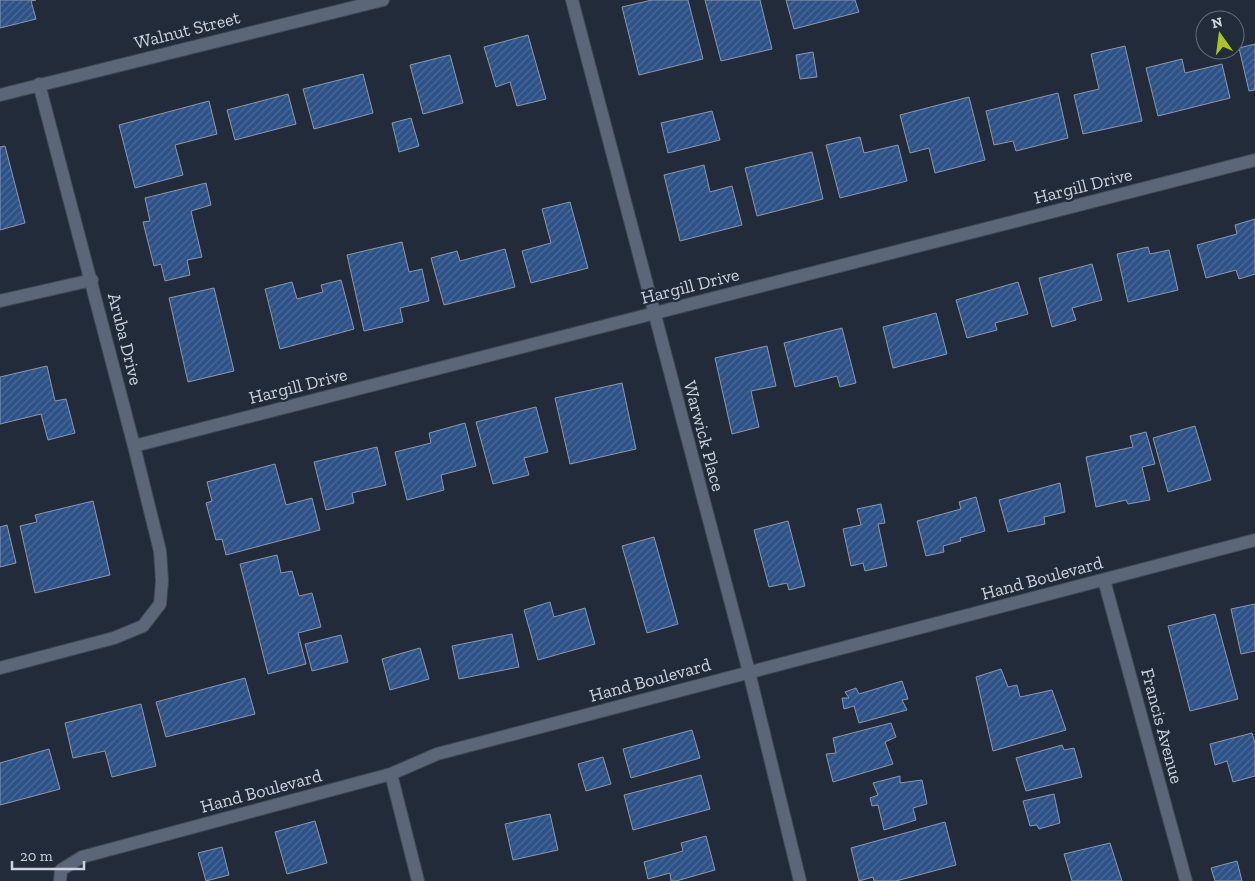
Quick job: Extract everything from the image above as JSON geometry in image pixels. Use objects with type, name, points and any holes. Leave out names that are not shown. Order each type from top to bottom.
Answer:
[{"type":"street","name":"Walnut Street","points":[[0,95],[38,84],[383,0]]},
{"type":"street","name":"Warwick Place","points":[[572,0],[749,672],[800,881]]},
{"type":"street","name":"Aruba Drive","points":[[0,668],[114,638],[143,626],[160,604],[162,580],[160,550],[134,446],[92,280],[38,84]]},
{"type":"street","name":"Hargill Drive","points":[[134,446],[1255,160]]},
{"type":"street","points":[[0,301],[92,280]]},
{"type":"street","name":"Hand Boulevard","points":[[61,876],[82,856],[391,774],[437,754],[1255,540]]},
{"type":"street","name":"Francis Avenue","points":[[1104,580],[1186,881]]},
{"type":"street","points":[[391,774],[418,881]]},
{"type":"building","points":[[0,0],[36,0],[31,1],[36,19],[0,28]]},
{"type":"building","points":[[652,0],[688,0],[703,59],[639,75],[622,7]]},
{"type":"building","points":[[705,0],[760,0],[772,49],[721,61]]},
{"type":"building","points":[[786,0],[855,0],[859,12],[794,29]]},
{"type":"building","points":[[528,35],[546,99],[517,106],[510,82],[496,87],[484,47]]},
{"type":"building","points":[[1255,44],[1255,90],[1249,91],[1242,60],[1245,60],[1245,46]]},
{"type":"building","points":[[1125,46],[1142,121],[1083,134],[1074,95],[1099,89],[1091,54]]},
{"type":"building","points":[[813,52],[817,77],[800,79],[796,55]]},
{"type":"building","points":[[450,55],[463,103],[423,114],[410,65]]},
{"type":"building","points":[[1182,59],[1185,73],[1222,64],[1230,98],[1158,116],[1146,68]]},
{"type":"building","points":[[363,74],[373,113],[314,129],[303,89]]},
{"type":"building","points":[[1058,93],[1068,138],[1016,151],[1013,141],[994,145],[986,111]]},
{"type":"building","points":[[288,94],[296,124],[235,140],[227,110]]},
{"type":"building","points":[[969,97],[985,160],[935,173],[929,148],[910,153],[900,115]]},
{"type":"building","points":[[209,101],[217,134],[175,145],[183,175],[135,188],[119,125]]},
{"type":"building","points":[[712,111],[720,140],[668,153],[661,123]]},
{"type":"building","points":[[411,118],[419,146],[399,152],[392,123]]},
{"type":"building","points":[[860,137],[864,153],[898,145],[907,181],[840,198],[826,145]]},
{"type":"building","points":[[5,146],[25,223],[0,230],[0,147]]},
{"type":"building","points":[[812,152],[823,199],[757,216],[745,168]]},
{"type":"building","points":[[704,165],[710,192],[732,186],[742,225],[680,241],[664,175]]},
{"type":"building","points":[[206,183],[211,205],[191,211],[202,257],[187,260],[190,275],[165,281],[161,264],[154,266],[143,222],[150,221],[145,198]]},
{"type":"building","points":[[570,202],[588,268],[531,283],[522,251],[551,243],[542,209]]},
{"type":"building","points":[[1255,219],[1255,274],[1239,279],[1236,270],[1206,278],[1197,245],[1237,234],[1235,225]]},
{"type":"building","points":[[402,242],[409,272],[422,269],[429,301],[400,308],[403,322],[364,331],[347,255]]},
{"type":"building","points":[[1148,247],[1150,254],[1169,250],[1178,290],[1128,302],[1117,254]]},
{"type":"building","points":[[505,249],[515,287],[444,305],[431,258],[457,251],[460,261]]},
{"type":"building","points":[[1092,264],[1102,300],[1072,308],[1076,320],[1052,327],[1039,278]]},
{"type":"building","points":[[341,280],[354,329],[280,349],[265,289],[292,282],[297,299],[323,292],[321,285]]},
{"type":"building","points":[[1018,282],[1028,314],[995,323],[997,330],[967,338],[956,300]]},
{"type":"building","points":[[214,288],[234,371],[188,382],[169,298]]},
{"type":"building","points":[[936,313],[947,354],[893,368],[883,327]]},
{"type":"building","points":[[842,328],[856,383],[840,387],[837,376],[795,387],[784,343]]},
{"type":"building","points":[[767,346],[776,386],[751,391],[759,427],[732,434],[715,358]]},
{"type":"building","points":[[47,366],[55,401],[66,399],[75,433],[48,440],[41,414],[0,424],[0,377]]},
{"type":"building","points":[[622,383],[636,449],[570,464],[555,398]]},
{"type":"building","points":[[536,407],[548,452],[524,458],[529,475],[493,484],[476,422]]},
{"type":"building","points":[[465,423],[476,466],[441,475],[444,490],[407,500],[395,452],[431,443],[429,433]]},
{"type":"building","points":[[1195,426],[1211,480],[1168,492],[1153,438]]},
{"type":"building","points":[[1146,432],[1155,464],[1142,467],[1150,500],[1128,504],[1126,500],[1096,507],[1086,457],[1133,447],[1130,436]]},
{"type":"building","points":[[377,447],[386,485],[352,493],[354,503],[326,510],[314,462]]},
{"type":"building","points":[[275,464],[286,505],[312,498],[320,530],[226,555],[222,539],[216,540],[206,503],[212,501],[207,482]]},
{"type":"building","points":[[1060,483],[1065,512],[1044,517],[1045,524],[1008,532],[999,500]]},
{"type":"building","points":[[976,497],[985,531],[960,538],[961,541],[943,546],[944,552],[926,556],[917,521],[961,509],[959,502]]},
{"type":"building","points":[[93,501],[110,575],[35,593],[20,526],[37,522],[35,515]]},
{"type":"building","points":[[881,504],[885,523],[878,524],[887,566],[865,571],[863,563],[851,566],[843,529],[861,525],[857,509]]},
{"type":"building","points":[[788,521],[805,586],[789,590],[787,583],[769,587],[754,530]]},
{"type":"building","points":[[7,525],[16,563],[0,567],[0,527]]},
{"type":"building","points":[[654,537],[678,624],[647,633],[622,546]]},
{"type":"building","points":[[277,555],[281,573],[292,571],[299,596],[312,593],[321,627],[298,633],[306,664],[268,674],[240,564]]},
{"type":"building","points":[[550,602],[554,617],[585,608],[595,644],[538,660],[524,610]]},
{"type":"building","points":[[1255,604],[1255,651],[1241,654],[1231,609]]},
{"type":"building","points":[[1215,614],[1238,699],[1190,711],[1168,626]]},
{"type":"building","points":[[512,634],[519,667],[459,679],[452,646]]},
{"type":"building","points":[[341,635],[348,662],[312,671],[305,644]]},
{"type":"building","points":[[420,648],[429,679],[390,690],[382,659]]},
{"type":"building","points":[[1001,669],[1008,687],[1017,685],[1020,697],[1052,690],[1066,730],[993,751],[976,677]]},
{"type":"building","points":[[245,678],[255,714],[166,737],[156,702]]},
{"type":"building","points":[[902,681],[908,699],[902,700],[907,710],[859,723],[854,706],[844,709],[842,698],[849,698],[845,692],[856,688],[859,694]]},
{"type":"building","points":[[141,704],[156,766],[112,777],[105,751],[73,758],[65,723]]},
{"type":"building","points":[[891,723],[896,737],[885,742],[893,764],[833,782],[826,754],[836,753],[833,738]]},
{"type":"building","points":[[692,730],[700,758],[631,778],[623,749]]},
{"type":"building","points":[[1252,733],[1255,743],[1255,776],[1233,782],[1227,761],[1215,765],[1210,744]]},
{"type":"building","points":[[1062,745],[1064,750],[1074,748],[1082,777],[1026,791],[1016,758]]},
{"type":"building","points":[[49,749],[60,789],[0,805],[0,763]]},
{"type":"building","points":[[603,757],[611,784],[586,791],[578,764]]},
{"type":"building","points":[[701,775],[710,809],[633,830],[624,795]]},
{"type":"building","points":[[900,776],[900,783],[922,780],[927,804],[913,808],[916,820],[884,830],[878,805],[872,806],[870,798],[878,795],[873,783]]},
{"type":"building","points":[[1054,794],[1060,823],[1039,829],[1037,825],[1030,826],[1023,801]]},
{"type":"building","points":[[550,814],[558,850],[513,860],[505,824]]},
{"type":"building","points":[[315,821],[327,863],[287,874],[275,832]]},
{"type":"building","points":[[945,822],[956,865],[896,881],[874,881],[873,877],[859,881],[851,848]]},
{"type":"building","points":[[706,836],[715,870],[676,881],[671,881],[670,873],[648,879],[644,862],[683,851],[681,843]]},
{"type":"building","points":[[1110,843],[1122,881],[1072,881],[1064,854]]},
{"type":"building","points":[[222,847],[229,875],[206,881],[198,853]]},
{"type":"building","points":[[1237,861],[1242,881],[1215,881],[1211,868]]}]
